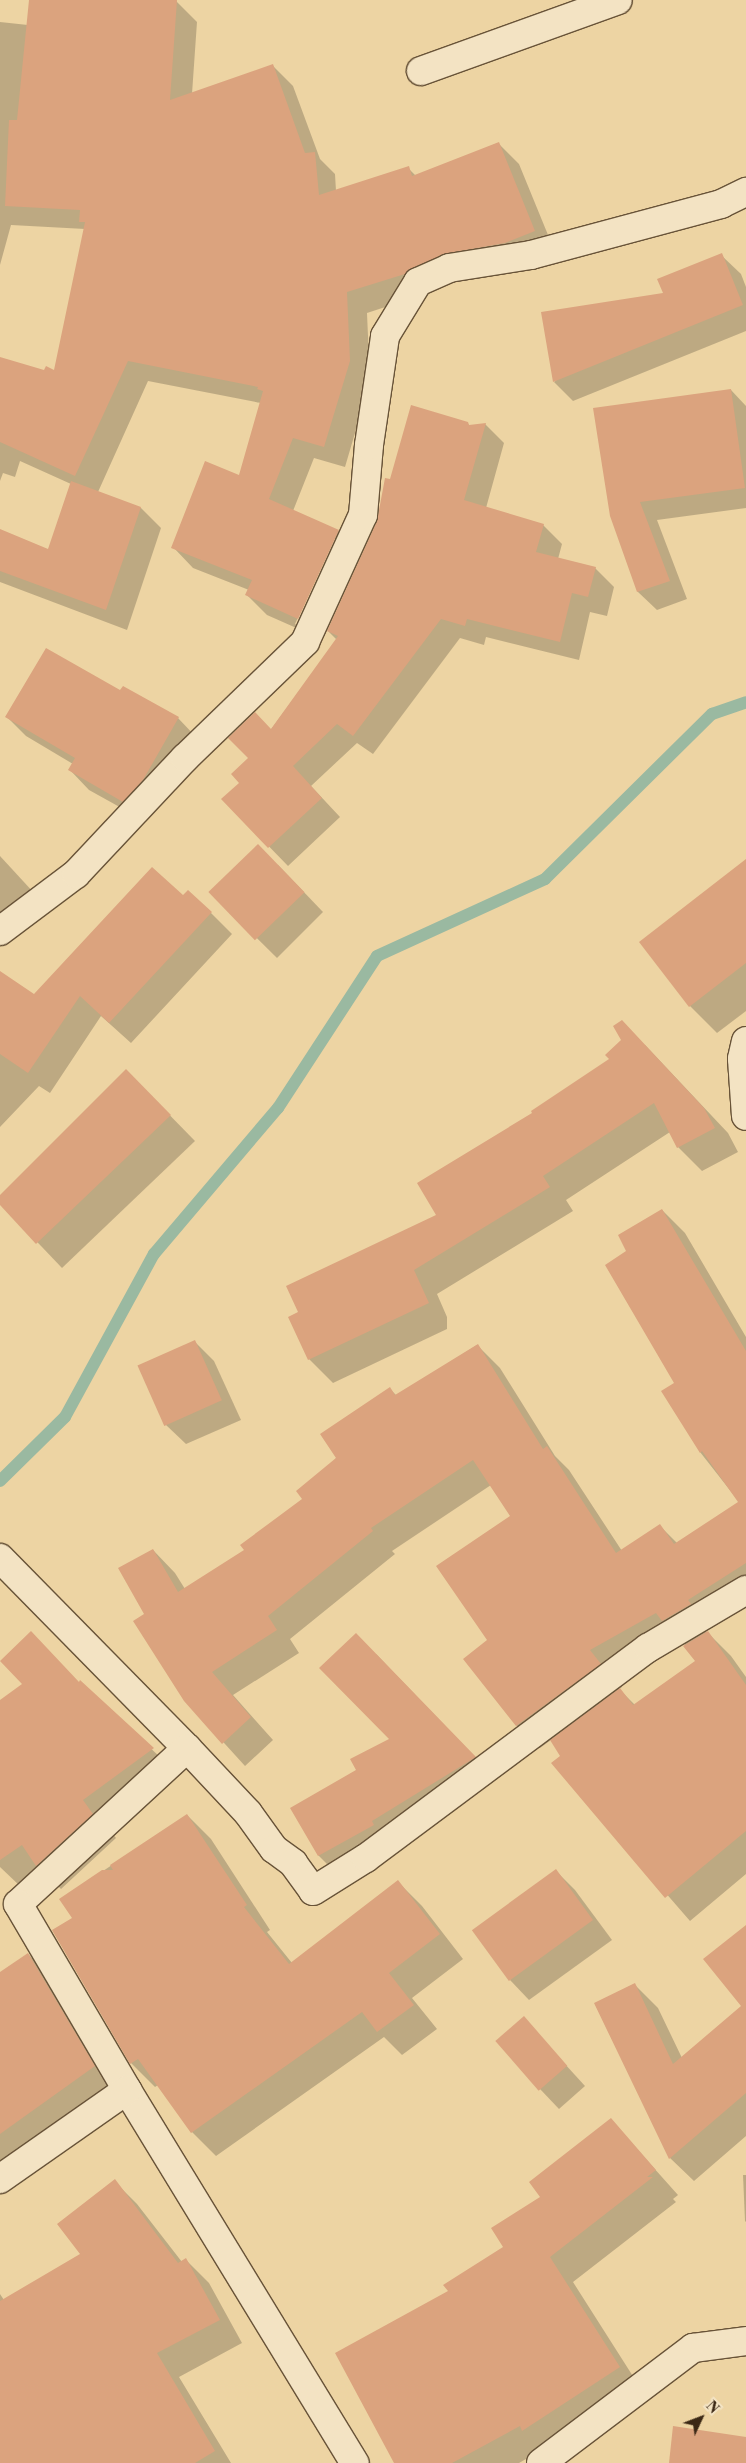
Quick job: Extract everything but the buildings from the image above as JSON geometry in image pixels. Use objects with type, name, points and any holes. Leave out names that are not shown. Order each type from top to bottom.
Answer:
[{"type":"street","points":[[421,71],[618,0]]},
{"type":"street","points":[[0,931],[76,874],[185,758],[306,642],[363,515],[369,445],[385,336],[418,282],[449,268],[531,255],[711,207],[746,192]]},
{"type":"street","points":[[746,1041],[742,1059],[746,1116]]},
{"type":"street","points":[[0,1558],[26,1582],[186,1748],[248,1814],[274,1849],[293,1863],[313,1891],[366,1858],[648,1648],[746,1590]]},
{"type":"street","points":[[186,1748],[9,1909],[127,2090],[355,2463]]},
{"type":"street","points":[[0,2179],[127,2090]]},
{"type":"street","points":[[542,2463],[693,2348],[746,2341]]},
{"type":"waterway","points":[[0,1481],[65,1417],[154,1254],[278,1108],[377,956],[545,879],[712,714],[746,702]]}]
